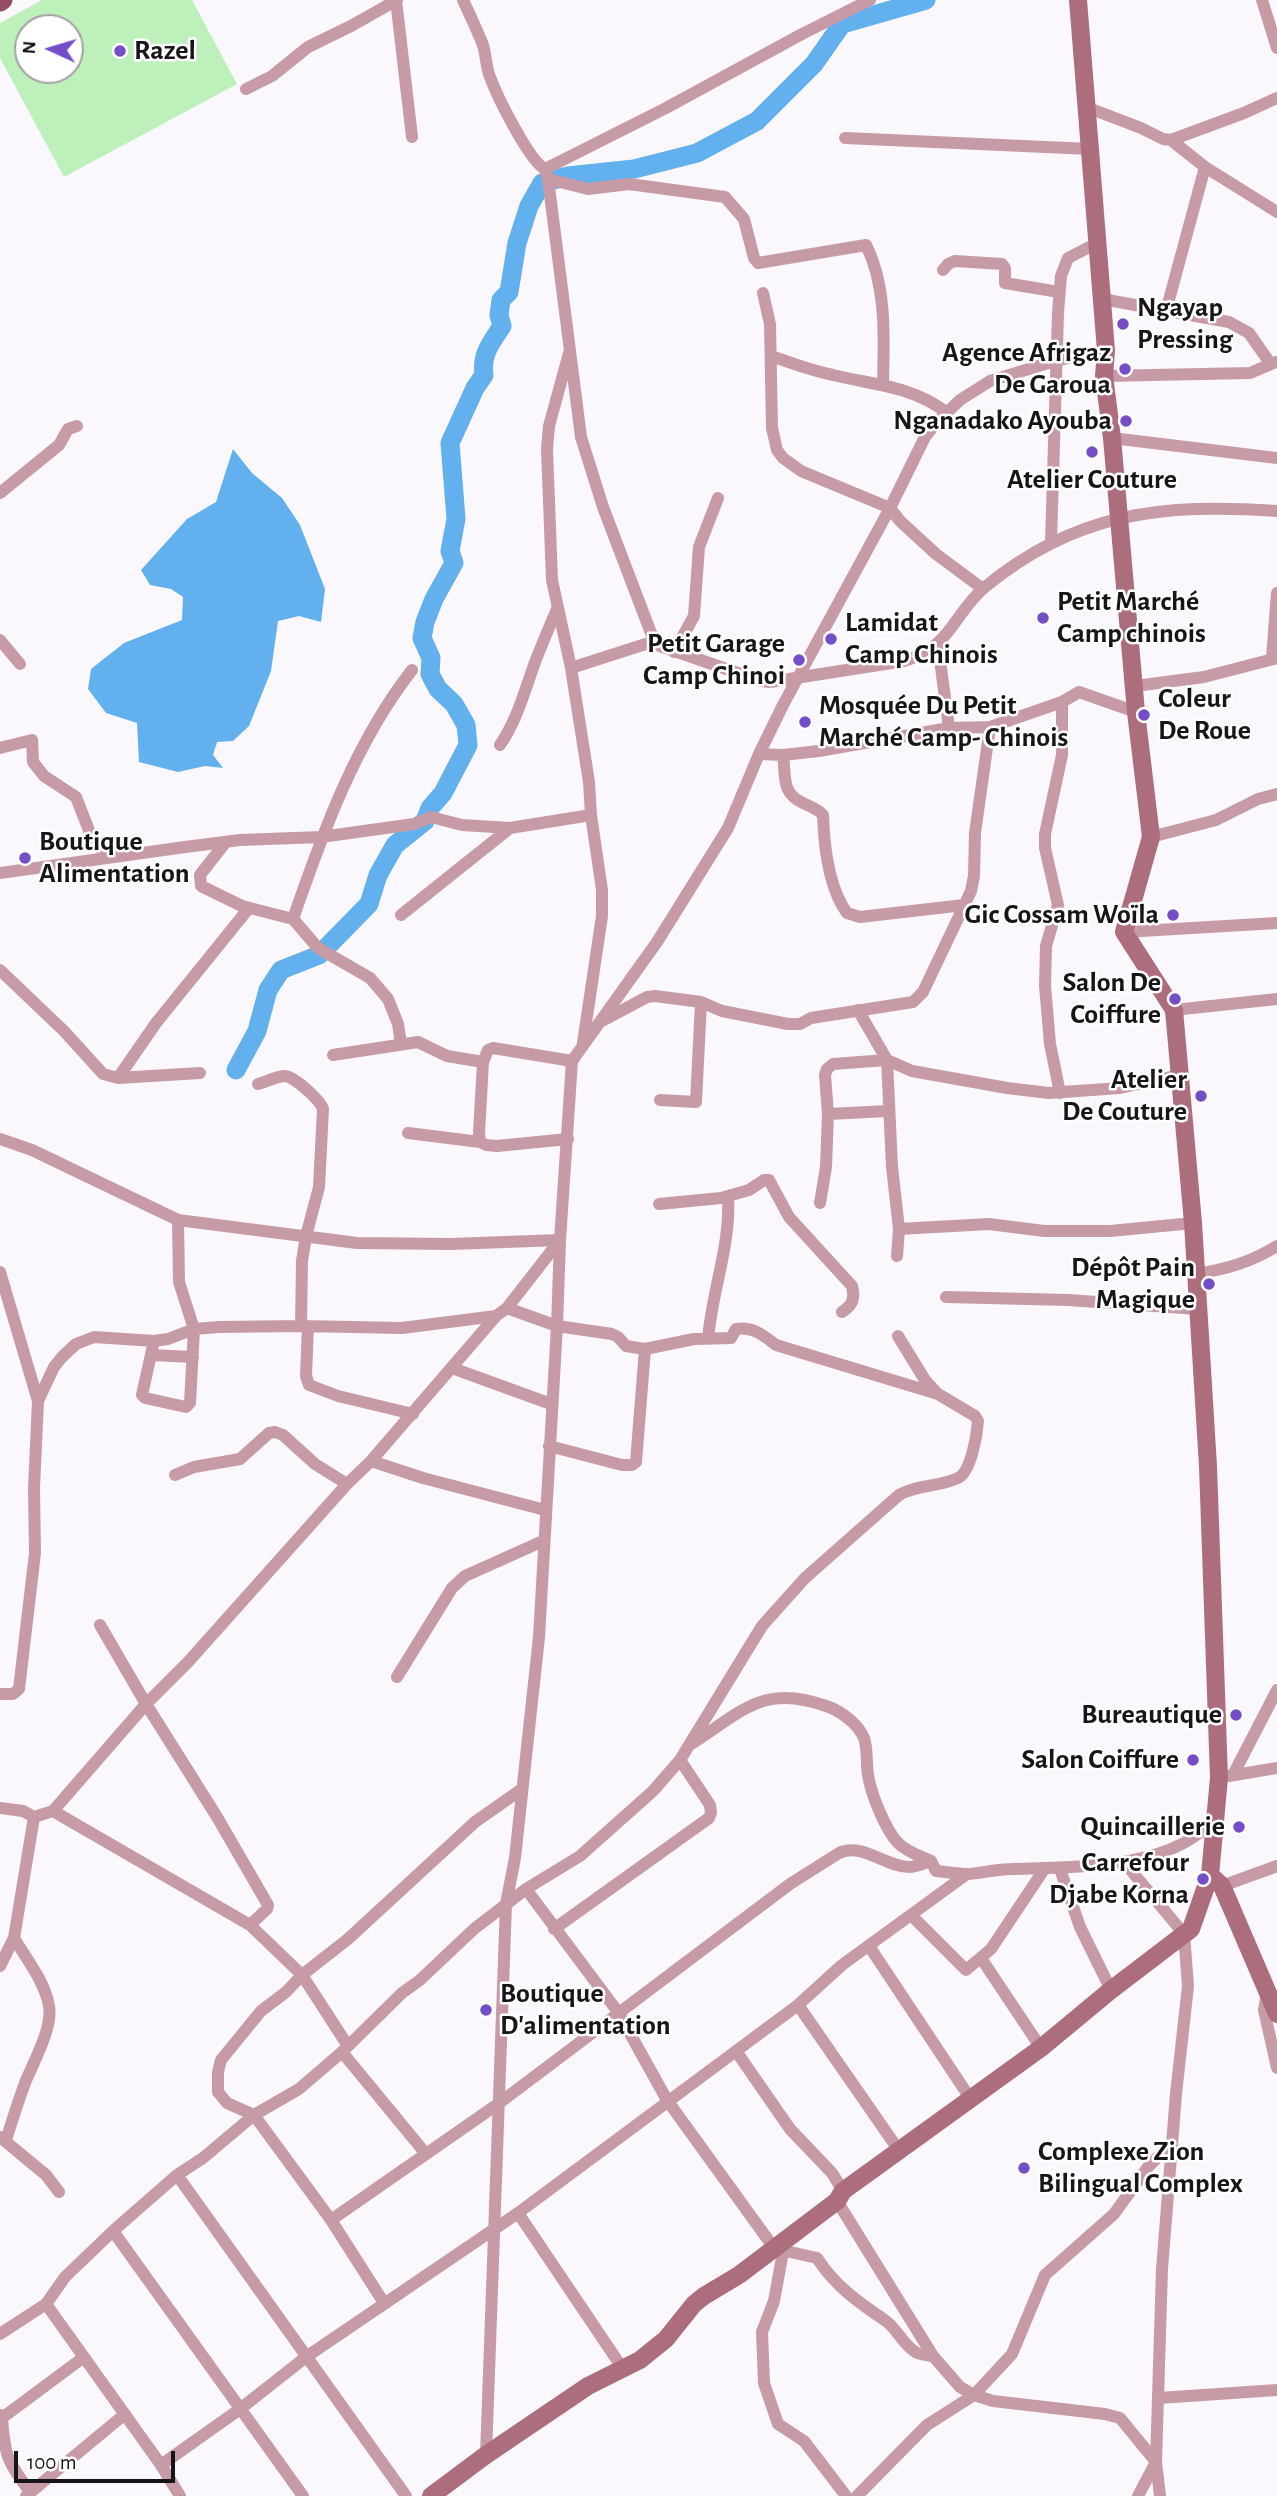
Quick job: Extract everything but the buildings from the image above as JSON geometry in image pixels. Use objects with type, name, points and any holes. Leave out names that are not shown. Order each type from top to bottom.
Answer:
[{"type":"main road","points":[[1078,0],[1106,351],[1104,376],[1136,712],[1151,837],[1124,932],[1174,1010],[1193,1223],[1226,1776],[1217,1814],[1216,1880],[1277,2014]]},
{"type":"main road","points":[[436,2494],[486,2455],[588,2386],[640,2360],[666,2339],[694,2304],[704,2296],[739,2275],[970,2098],[1041,2048],[1191,1929],[1216,1880]]},
{"type":"street","points":[[246,89],[272,76],[308,47],[396,0],[412,137]]},
{"type":"street","points":[[463,0],[483,46],[489,76],[495,89],[537,166],[546,174],[588,189],[629,184],[725,197],[744,219],[754,258],[758,263],[866,245],[882,300],[883,384]]},
{"type":"street","points":[[546,174],[802,34],[870,0]]},
{"type":"street","points":[[1262,0],[1277,48]]},
{"type":"street","points":[[1086,107],[1171,140],[1277,98]]},
{"type":"street","points":[[845,138],[1090,149]]},
{"type":"street","points":[[1171,140],[1205,167],[1277,212]]},
{"type":"street","points":[[1166,311],[1205,167]]},
{"type":"street","points":[[546,174],[571,345],[580,429],[588,462],[617,547],[655,641],[660,646],[761,681],[778,682],[904,661],[918,657],[938,645],[983,589],[1051,542],[1119,517],[1168,511],[1277,511]]},
{"type":"street","points":[[1051,542],[1059,292],[1068,258],[1097,243]]},
{"type":"street","points":[[943,270],[955,261],[1002,264],[1005,268],[1005,283],[1059,292]]},
{"type":"street","points":[[763,293],[770,324],[772,428],[777,450],[783,458],[802,471],[890,509],[936,554],[983,589]]},
{"type":"street","points":[[1102,299],[1229,322],[1249,333],[1273,362],[1250,373],[1104,376]]},
{"type":"street","points":[[571,345],[547,438],[551,570],[571,668],[589,782],[603,904],[583,1044]]},
{"type":"street","points":[[486,2455],[506,1904],[515,1858],[539,1637],[572,1061],[664,931],[728,828],[759,754],[890,509],[921,444],[946,412],[990,381],[1058,360],[1106,351]]},
{"type":"street","points":[[771,356],[835,376],[883,384],[920,395],[946,412]]},
{"type":"street","points":[[0,493],[58,445],[68,429],[77,425]]},
{"type":"street","points":[[1112,438],[1277,458]]},
{"type":"street","points":[[674,652],[695,616],[699,547],[718,498]]},
{"type":"street","points":[[1135,686],[1204,677],[1274,658],[1277,593]]},
{"type":"street","points":[[500,745],[511,729],[557,609]]},
{"type":"street","points":[[0,640],[20,664]]},
{"type":"street","points":[[571,668],[655,641]]},
{"type":"street","points":[[938,645],[949,728]]},
{"type":"street","points":[[293,919],[321,837],[369,733],[380,713],[412,670]]},
{"type":"street","points":[[759,754],[783,755],[819,751],[949,728],[990,727],[1062,702],[1079,692],[1136,712]]},
{"type":"street","points":[[1060,1093],[1050,1044],[1045,986],[1046,946],[1058,905],[1047,862],[1045,834],[1062,755],[1062,702]]},
{"type":"street","points":[[600,1022],[655,996],[701,1003],[737,1014],[788,1024],[913,1002],[923,992],[971,891],[975,833],[990,727]]},
{"type":"street","points":[[0,748],[32,740],[33,762],[44,776],[76,797],[90,833],[106,857]]},
{"type":"street","points":[[783,755],[787,791],[790,796],[823,815],[823,837],[834,884],[846,912],[860,917],[964,905]]},
{"type":"street","points":[[1151,837],[1216,820],[1258,799],[1277,794]]},
{"type":"street","points":[[0,873],[225,843],[321,837],[414,824],[431,817],[462,825],[510,828],[591,815]]},
{"type":"street","points":[[401,915],[510,828]]},
{"type":"street","points":[[225,843],[203,870],[199,881],[206,888],[249,908],[293,919],[318,948],[376,983],[388,999],[398,1024],[401,1044]]},
{"type":"street","points":[[118,1078],[164,1013],[249,908]]},
{"type":"street","points":[[1124,932],[1277,923]]},
{"type":"street","points":[[0,970],[64,1031],[103,1074],[118,1078],[200,1073]]},
{"type":"street","points":[[1174,1010],[1277,999]]},
{"type":"street","points":[[660,1100],[692,1104],[696,1102],[701,1003]]},
{"type":"street","points":[[858,1010],[887,1060],[888,1111],[899,1229],[897,1256]]},
{"type":"street","points":[[333,1055],[418,1042],[447,1056],[483,1062]]},
{"type":"street","points":[[480,1142],[483,1062],[488,1050],[493,1048],[572,1061]]},
{"type":"street","points":[[820,1203],[825,1177],[828,1114],[825,1075],[832,1065],[887,1060],[912,1071],[1007,1088],[1060,1093],[1120,1088],[1180,1075]]},
{"type":"street","points":[[258,1084],[286,1076],[317,1099],[323,1108],[319,1187],[302,1261],[306,1376],[309,1385],[338,1396],[413,1414]]},
{"type":"street","points":[[828,1114],[888,1111]]},
{"type":"street","points":[[408,1133],[497,1146],[568,1139]]},
{"type":"street","points":[[0,1139],[33,1150],[178,1220],[358,1243],[397,1245],[560,1240]]},
{"type":"street","points":[[659,1204],[728,1197],[768,1180],[789,1217],[852,1286],[853,1300],[850,1307],[842,1312]]},
{"type":"street","points":[[708,1339],[726,1230],[728,1197]]},
{"type":"street","points":[[154,1341],[142,1395],[186,1407],[190,1403],[194,1329],[179,1282],[178,1220]]},
{"type":"street","points":[[899,1229],[989,1224],[1044,1231],[1110,1231],[1193,1223]]},
{"type":"street","points":[[0,1808],[23,1811],[34,1816],[53,1811],[146,1704],[254,1591],[347,1484],[413,1414],[560,1240]]},
{"type":"street","points":[[1196,1274],[1230,1269],[1257,1258],[1277,1245]]},
{"type":"street","points":[[1257,1258],[1277,1255]]},
{"type":"street","points":[[0,1272],[38,1401],[34,1488],[35,1553],[19,1689],[13,1694],[0,1694]]},
{"type":"street","points":[[946,1297],[1068,1300],[1198,1309]]},
{"type":"street","points":[[0,2334],[46,2304],[65,2277],[177,2175],[203,2158],[254,2115],[299,2089],[474,1929],[526,1889],[580,1856],[653,1791],[680,1760],[755,1637],[805,1578],[899,1495],[911,1488],[959,1478],[968,1466],[978,1421],[975,1416],[937,1394],[776,1345],[761,1333],[749,1329],[736,1329],[731,1338],[674,1342],[645,1349],[626,1346],[618,1336],[612,1334],[557,1326],[501,1312],[402,1328],[305,1326],[194,1329],[180,1336],[154,1341],[94,1337],[85,1339],[70,1349],[54,1367],[38,1401]]},
{"type":"street","points":[[898,1336],[925,1380],[937,1394]]},
{"type":"street","points":[[549,1446],[622,1465],[636,1462],[645,1349]]},
{"type":"street","points":[[151,1355],[193,1357]]},
{"type":"street","points":[[452,1368],[551,1404]]},
{"type":"street","points":[[175,1475],[194,1467],[240,1459],[270,1433],[275,1432],[283,1435],[315,1464],[347,1484]]},
{"type":"street","points":[[371,1461],[423,1478],[545,1510]]},
{"type":"street","points":[[397,1677],[452,1588],[465,1576],[543,1541]]},
{"type":"street","points":[[100,1625],[268,1905],[250,1925]]},
{"type":"street","points":[[1226,1776],[1277,1690]]},
{"type":"street","points":[[687,1747],[757,1702],[772,1698],[790,1696],[835,1710],[861,1731],[866,1741],[869,1786],[892,1835],[906,1849],[930,1861],[936,1871],[967,1874],[1007,1869],[1060,1869],[1124,1862],[1173,1849],[1190,1841],[1206,1830],[1217,1814]]},
{"type":"street","points":[[554,1929],[709,1818],[710,1805],[680,1760]]},
{"type":"street","points":[[1226,1776],[1277,1768]]},
{"type":"street","points":[[384,2303],[331,2220],[254,2115],[227,2103],[218,2092],[219,2065],[244,2029],[261,2011],[348,1939],[475,1822],[522,1789]]},
{"type":"street","points":[[53,1811],[250,1925],[302,1975],[345,2049],[425,2154]]},
{"type":"street","points":[[0,1966],[14,1938],[34,1816]]},
{"type":"street","points":[[331,2220],[498,2104],[790,1884],[839,1853],[847,1849],[857,1850],[907,1867],[930,1861]]},
{"type":"street","points":[[1124,1862],[1184,1934],[1188,1986],[1162,2269],[1156,2462],[1160,2496]]},
{"type":"street","points":[[1216,1880],[1277,1866]]},
{"type":"street","points":[[912,1916],[966,1970],[991,1949],[1045,1868]]},
{"type":"street","points":[[1060,1869],[1080,1927],[1111,1990]]},
{"type":"street","points":[[161,2465],[240,2409],[306,2357],[518,2213],[798,2005],[842,1965],[967,1874]]},
{"type":"street","points":[[526,1889],[618,2012],[667,2100],[774,2248],[783,2252],[774,2301],[762,2332],[764,2383],[778,2424],[804,2441],[846,2496]]},
{"type":"street","points":[[14,1938],[44,1992],[49,2005],[49,2016],[40,2047],[3,2139],[46,2175],[59,2192]]},
{"type":"street","points":[[869,1945],[970,2098]]},
{"type":"street","points":[[981,1958],[1041,2048]]},
{"type":"street","points":[[1267,1992],[1264,2010],[1277,2068]]},
{"type":"street","points":[[798,2005],[900,2152]]},
{"type":"street","points":[[736,2051],[790,2129],[832,2173],[840,2196],[933,2356],[960,2387],[993,2401],[1120,2418],[1156,2462]]},
{"type":"street","points":[[858,2496],[927,2425],[974,2395],[1012,2354],[1045,2276],[1114,2214],[1148,2167],[1172,2143]]},
{"type":"street","points":[[177,2175],[406,2496]]},
{"type":"street","points":[[518,2213],[623,2369]]},
{"type":"street","points":[[113,2231],[303,2496]]},
{"type":"street","points":[[774,2248],[817,2258],[843,2291],[888,2322],[916,2353],[933,2356]]},
{"type":"street","points":[[46,2304],[161,2465],[173,2494]]},
{"type":"street","points":[[84,2357],[1,2416],[4,2452],[28,2494],[125,2414]]},
{"type":"street","points":[[1159,2398],[1277,2390]]},
{"type":"street","points":[[1138,2496],[1156,2462]]},
{"type":"green space","points":[[42,0],[192,0],[237,84],[64,177],[0,58],[0,23],[14,15],[14,84],[84,84],[84,14],[16,14]]},
{"type":"water","points":[[233,449],[252,473],[282,498],[300,525],[325,589],[321,622],[299,616],[278,621],[271,671],[249,726],[233,741],[217,742],[213,755],[223,768],[205,766],[178,772],[139,762],[137,723],[106,713],[88,689],[91,669],[124,643],[182,620],[183,597],[171,589],[150,585],[141,570],[187,519],[216,502]]},
{"type":"waterway","points":[[236,1070],[257,1031],[268,990],[281,970],[319,955],[369,904],[378,875],[395,845],[425,821],[468,745],[466,725],[454,704],[438,689],[430,674],[431,658],[422,638],[434,599],[454,563],[450,551],[456,519],[450,443],[475,388],[484,375],[484,361],[488,349],[502,326],[499,315],[501,300],[509,292],[517,243],[529,206],[542,183],[568,176],[634,169],[697,153],[757,121],[814,64],[842,24],[926,0]]},
{"type":"place","name":"Razel","points":[[120,51]]},
{"type":"place","name":"Ngayap Pressing","points":[[1123,324]]},
{"type":"place","name":"Agence Afrigaz De Garoua","points":[[1125,369]]},
{"type":"place","name":"Nganadako Ayouba","points":[[1126,421]]},
{"type":"place","name":"Atelier Couture","points":[[1092,452]]},
{"type":"place","name":"Petit Marché Camp chinois","points":[[1043,618]]},
{"type":"place","name":"Lamidat Camp Chinois","points":[[831,639]]},
{"type":"place","name":"Petit Garage Camp Chinoi","points":[[799,660]]},
{"type":"place","name":"Coleur De Roue","points":[[1144,715]]},
{"type":"place","name":"Mosquée Du Petit Marché Camp- Chinois","points":[[805,722]]},
{"type":"place","name":"Boutique Alimentation","points":[[25,858]]},
{"type":"place","name":"Gic Cossam Woïla","points":[[1173,915]]},
{"type":"place","name":"Salon De Coiffure","points":[[1175,999]]},
{"type":"place","name":"Atelier De Couture","points":[[1201,1096]]},
{"type":"place","name":"Dépôt Pain Magique","points":[[1209,1284]]},
{"type":"place","name":"Bureautique","points":[[1236,1715]]},
{"type":"place","name":"Salon Coiffure","points":[[1193,1760]]},
{"type":"place","name":"Quincaillerie","points":[[1239,1827]]},
{"type":"place","name":"Carrefour Djabe Korna","points":[[1203,1879]]},
{"type":"place","name":"Boutique D'alimentation","points":[[486,2010]]},
{"type":"place","name":"Complexe Zion Bilingual Complex","points":[[1024,2168]]}]
